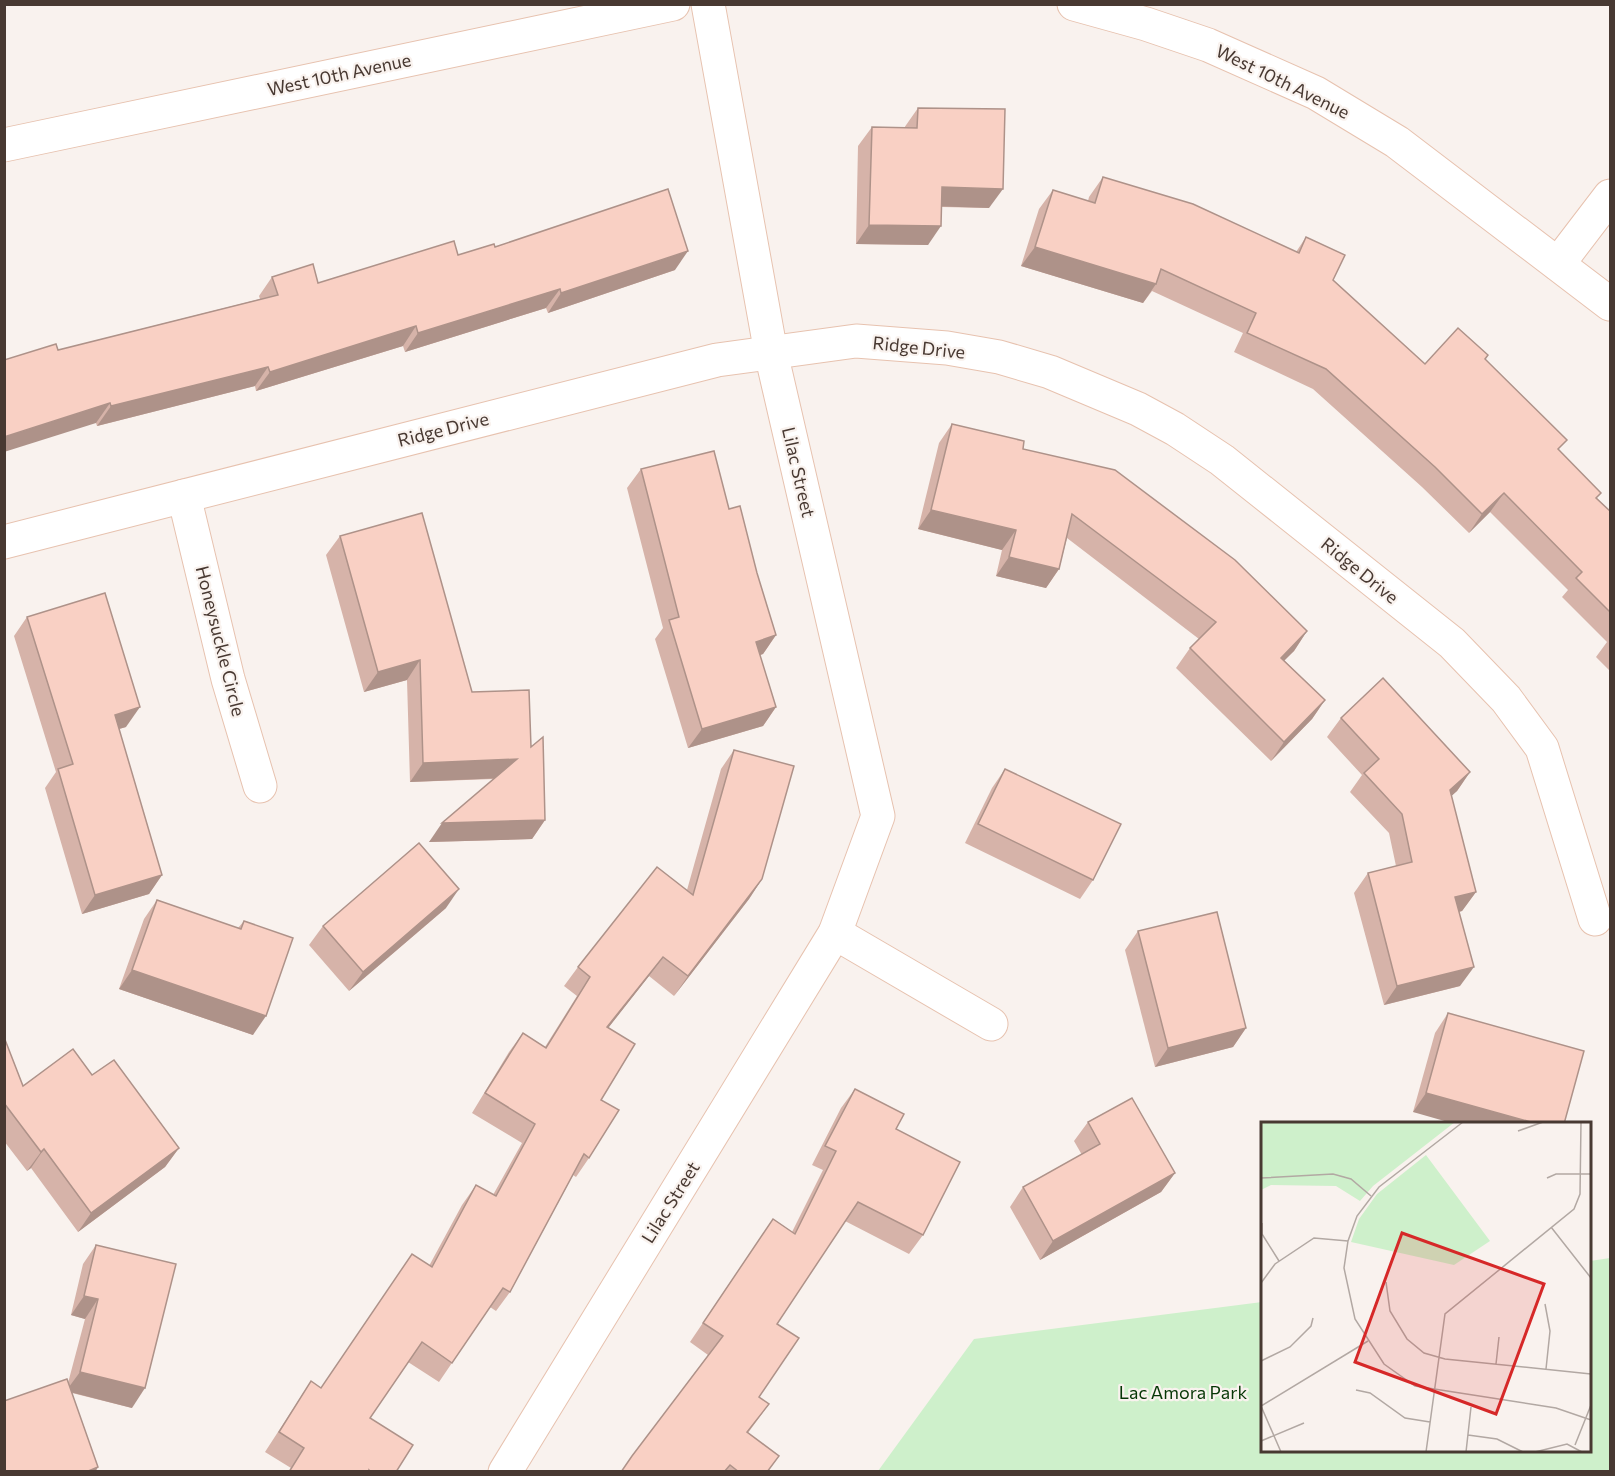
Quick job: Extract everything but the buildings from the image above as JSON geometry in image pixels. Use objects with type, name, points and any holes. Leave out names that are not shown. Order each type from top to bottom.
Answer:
[{"type":"street","name":"West 10th Avenue","points":[[4,146],[673,4]]},
{"type":"street","name":"Lilac Street","points":[[505,1472],[835,933],[878,816],[771,353],[708,4]]},
{"type":"street","name":"West 10th Avenue","points":[[1074,4],[1146,24],[1208,45],[1316,93],[1397,142],[1611,304]]},
{"type":"street","points":[[1558,264],[1611,196]]},
{"type":"street","name":"Ridge Drive","points":[[4,542],[717,360],[856,341],[947,348],[999,357],[1050,372],[1138,409],[1175,429],[1222,460],[1452,643],[1506,699],[1542,748],[1595,919]]},
{"type":"street","name":"Honeysuckle Circle","points":[[184,496],[228,679],[260,786]]},
{"type":"street","points":[[835,933],[991,1024]]},
{"type":"green space","name":"Lac Amora Park","points":[[1610,1258],[1610,1471],[878,1471],[974,1339],[1261,1302],[1261,1452],[1591,1452],[1591,1261]]}]
